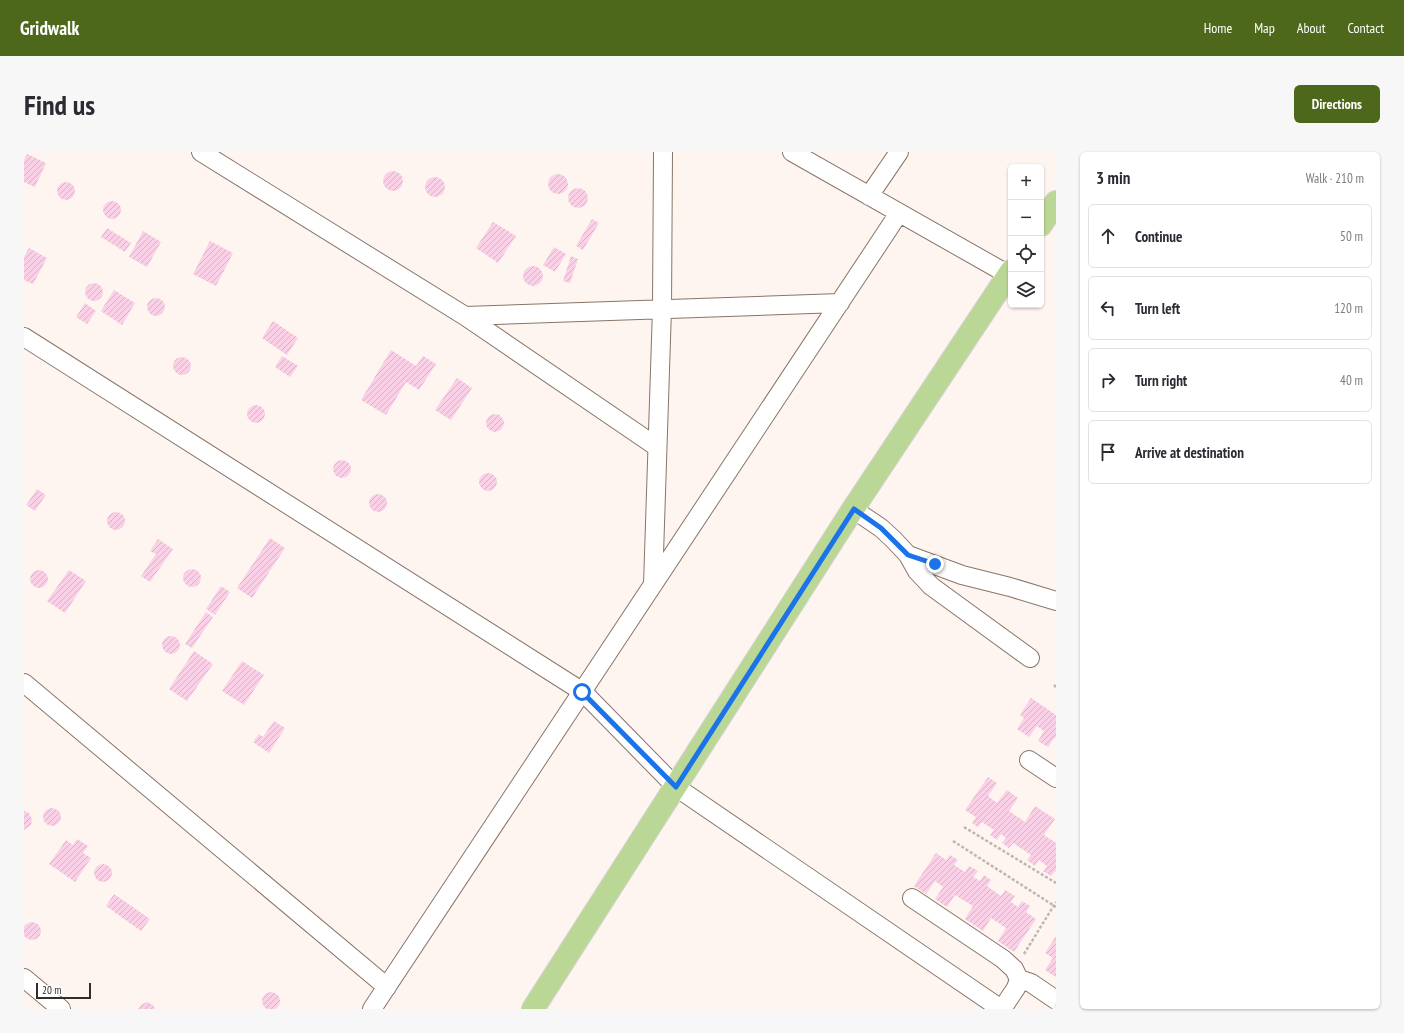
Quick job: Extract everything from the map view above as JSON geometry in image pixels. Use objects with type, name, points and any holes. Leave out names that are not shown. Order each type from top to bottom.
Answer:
[{"type":"main road","points":[[1044,220],[1056,202]]},
{"type":"main road","points":[[534,1009],[854,509],[1008,276]]},
{"type":"street","points":[[201,152],[465,316],[657,447]]},
{"type":"street","points":[[653,586],[662,309],[663,152]]},
{"type":"street","points":[[792,152],[899,214],[1008,272]]},
{"type":"street","points":[[869,196],[899,152]]},
{"type":"street","points":[[372,1009],[899,214]]},
{"type":"street","points":[[465,316],[840,303]]},
{"type":"street","points":[[24,337],[582,692],[676,787],[1002,1009],[1016,988],[1017,974]]},
{"type":"street","points":[[854,509],[881,528],[908,555],[916,571],[931,586],[1030,658]]},
{"type":"street","points":[[908,555],[962,575],[1010,587],[1056,601]]},
{"type":"street","points":[[24,683],[387,987]]},
{"type":"street","points":[[1029,760],[1056,778]]},
{"type":"street","points":[[912,898],[1003,959],[1017,974],[1056,1000]]},
{"type":"street","points":[[24,978],[61,1009]]},
{"type":"path","points":[[964,827],[1056,883]]},
{"type":"path","points":[[953,841],[1055,906]]},
{"type":"path","points":[[1017,974],[1056,902]]},
{"type":"building","points":[[27,154],[46,163],[35,187],[24,182],[24,160]]},
{"type":"building","points":[[393,171],[400,174],[403,181],[400,188],[393,191],[386,188],[383,181],[386,174]]},
{"type":"building","points":[[558,174],[565,177],[568,184],[565,191],[558,194],[551,191],[548,184],[551,177]]},
{"type":"building","points":[[435,177],[442,180],[445,187],[442,194],[435,197],[428,194],[425,187],[428,180]]},
{"type":"building","points":[[62,182],[70,182],[75,187],[73,198],[70,200],[62,200],[57,195],[57,187]]},
{"type":"building","points":[[578,188],[585,191],[588,198],[585,205],[578,208],[571,205],[568,198],[571,191]]},
{"type":"building","points":[[108,201],[116,201],[121,206],[119,217],[116,219],[108,219],[103,214],[103,206]]},
{"type":"building","points":[[592,219],[599,223],[583,250],[576,246]]},
{"type":"building","points":[[493,222],[516,236],[498,263],[476,248]]},
{"type":"building","points":[[107,228],[131,243],[125,252],[101,237]]},
{"type":"building","points":[[143,231],[161,242],[147,267],[129,257]]},
{"type":"building","points":[[210,241],[233,253],[216,286],[193,274]]},
{"type":"building","points":[[554,247],[566,254],[555,272],[543,265]]},
{"type":"building","points":[[29,248],[47,258],[33,284],[24,280],[24,257]]},
{"type":"building","points":[[571,256],[578,259],[570,283],[563,281]]},
{"type":"building","points":[[533,266],[540,269],[543,276],[540,283],[533,286],[526,283],[523,276],[526,269]]},
{"type":"building","points":[[90,283],[98,283],[103,288],[101,299],[98,301],[90,301],[85,296],[85,288]]},
{"type":"building","points":[[114,290],[135,303],[122,325],[101,311]]},
{"type":"building","points":[[152,298],[160,298],[165,303],[163,314],[160,316],[152,316],[147,311],[147,303]]},
{"type":"building","points":[[85,303],[96,311],[87,324],[76,317]]},
{"type":"building","points":[[273,321],[298,338],[287,355],[262,338]]},
{"type":"building","points":[[391,350],[416,366],[423,356],[436,364],[419,390],[406,382],[386,415],[361,400]]},
{"type":"building","points":[[282,356],[298,366],[290,377],[275,367]]},
{"type":"building","points":[[178,357],[186,357],[191,362],[189,373],[186,375],[178,375],[173,370],[173,362]]},
{"type":"building","points":[[457,378],[472,388],[451,420],[435,410]]},
{"type":"building","points":[[252,405],[260,405],[265,410],[263,421],[260,423],[252,423],[247,418],[247,410]]},
{"type":"building","points":[[491,414],[499,414],[504,419],[502,430],[499,432],[491,432],[486,427],[486,419]]},
{"type":"building","points":[[338,460],[346,460],[351,465],[349,476],[346,478],[338,478],[333,473],[333,465]]},
{"type":"building","points":[[484,473],[492,473],[497,478],[495,489],[492,491],[484,491],[479,486],[479,478]]},
{"type":"building","points":[[37,489],[46,495],[35,511],[26,505]]},
{"type":"building","points":[[374,494],[382,494],[387,499],[385,510],[382,512],[374,512],[369,507],[369,499]]},
{"type":"building","points":[[112,512],[120,512],[125,517],[123,528],[120,530],[112,530],[107,525],[107,517]]},
{"type":"building","points":[[270,538],[285,548],[252,598],[237,588]]},
{"type":"building","points":[[158,539],[173,549],[150,582],[141,576],[156,554],[150,551]]},
{"type":"building","points":[[188,569],[196,569],[201,574],[199,585],[196,587],[188,587],[183,582],[183,574]]},
{"type":"building","points":[[35,570],[43,570],[48,575],[46,586],[43,588],[35,588],[30,583],[30,575]]},
{"type":"building","points":[[69,570],[86,581],[65,613],[47,601]]},
{"type":"building","points":[[221,586],[230,592],[215,615],[206,609]]},
{"type":"building","points":[[206,612],[213,617],[192,648],[185,644]]},
{"type":"building","points":[[167,636],[175,636],[180,641],[178,652],[175,654],[167,654],[162,649],[162,641]]},
{"type":"building","points":[[194,651],[213,664],[187,701],[169,689]]},
{"type":"building","points":[[242,661],[264,675],[244,705],[222,691]]},
{"type":"building","points":[[1031,698],[1056,715],[1056,738],[1055,737],[1048,747],[1038,741],[1044,731],[1037,726],[1029,737],[1017,729],[1024,718],[1020,715]]},
{"type":"building","points":[[274,721],[285,728],[269,753],[253,742],[259,734],[263,737]]},
{"type":"building","points":[[988,777],[997,783],[988,796],[997,803],[1007,790],[1018,798],[1009,811],[1025,822],[1035,806],[1055,819],[1044,835],[1056,843],[1056,872],[1055,871],[1051,876],[1043,871],[1047,866],[1039,860],[1035,866],[1027,860],[1031,855],[1013,843],[1009,848],[1002,843],[1006,838],[1001,834],[997,840],[990,835],[994,830],[982,822],[978,827],[972,823],[976,817],[965,810]]},
{"type":"building","points":[[48,808],[56,808],[61,813],[59,824],[56,826],[48,826],[43,821],[43,813]]},
{"type":"building","points":[[24,811],[29,813],[32,819],[31,825],[24,830]]},
{"type":"building","points":[[77,839],[88,846],[83,853],[91,858],[75,882],[49,864],[66,840],[73,845]]},
{"type":"building","points":[[936,853],[946,860],[950,855],[958,860],[954,865],[965,872],[969,866],[978,871],[973,877],[980,881],[984,875],[991,880],[987,886],[1001,896],[1005,890],[1015,896],[1011,902],[1018,907],[1022,901],[1030,906],[1026,912],[1036,919],[1014,952],[998,941],[1006,928],[991,918],[983,931],[965,919],[973,906],[955,895],[947,907],[935,899],[943,887],[935,881],[926,894],[914,886]]},
{"type":"building","points":[[99,864],[107,864],[112,869],[110,880],[107,882],[99,882],[94,877],[94,869]]},
{"type":"building","points":[[114,894],[150,919],[141,931],[106,906]]},
{"type":"building","points":[[32,922],[38,925],[41,931],[38,937],[32,940],[26,937],[23,931],[26,925]]},
{"type":"building","points":[[1056,936],[1056,977],[1045,970],[1053,958],[1045,953]]},
{"type":"building","points":[[271,992],[277,995],[280,1001],[277,1007],[271,1010],[265,1007],[262,1001],[265,995]]},
{"type":"building","points":[[147,1002],[153,1005],[155,1009],[138,1009],[141,1005]]},
{"type":"route","points":[[582,692],[676,787],[854,509],[881,528],[908,555],[935,564]]}]
